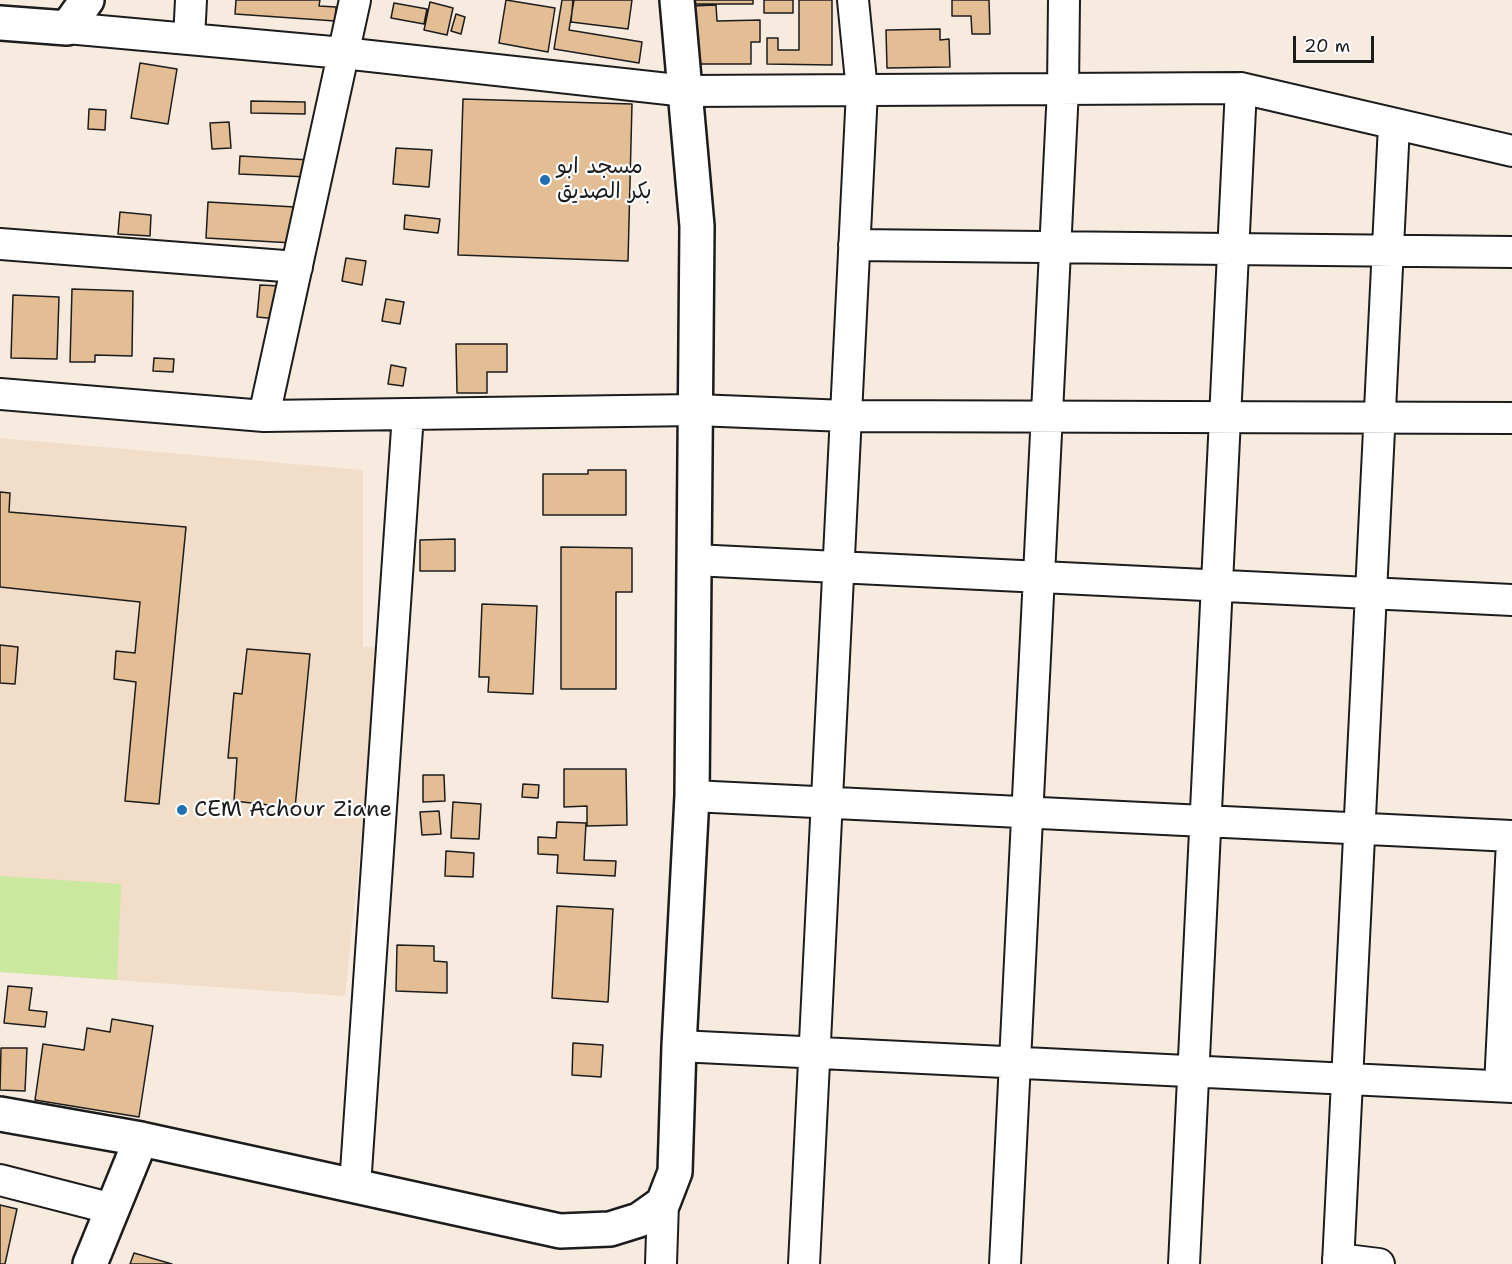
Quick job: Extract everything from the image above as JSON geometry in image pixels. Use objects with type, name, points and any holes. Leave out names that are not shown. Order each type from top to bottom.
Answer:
[{"type":"main road","points":[[0,23],[67,28],[87,0]]},
{"type":"main road","points":[[0,1114],[141,1139],[560,1232],[610,1229],[639,1220],[663,1203],[675,1172],[692,796],[697,226],[677,0]]},
{"type":"main road","points":[[90,1264],[141,1139]]},
{"type":"street","points":[[189,39],[191,0]]},
{"type":"street","points":[[264,416],[355,0]]},
{"type":"street","points":[[804,1264],[862,91],[853,0]]},
{"type":"street","points":[[1005,1264],[1063,89],[1064,0]]},
{"type":"street","points":[[67,28],[343,53],[686,91],[1241,88],[1512,151]]},
{"type":"street","points":[[1184,1264],[1241,88]]},
{"type":"street","points":[[1379,1264],[1338,1261],[1394,124]]},
{"type":"street","points":[[0,244],[297,267]]},
{"type":"street","points":[[854,245],[1512,252]]},
{"type":"street","points":[[0,394],[264,416],[696,410],[846,416],[1512,418]]},
{"type":"street","points":[[355,1186],[408,414]]},
{"type":"street","points":[[694,560],[1512,600]]},
{"type":"street","points":[[692,796],[1512,836]]},
{"type":"street","points":[[679,1046],[1506,1087],[1512,841]]},
{"type":"street","points":[[0,1180],[112,1209]]},
{"type":"street","points":[[661,1264],[663,1203]]},
{"type":"shaded area","name":"CEM Achour Ziane","points":[[0,438],[363,470],[363,647],[381,648],[345,996],[0,972]]},
{"type":"green space","points":[[0,876],[121,884],[117,980],[0,972]]},
{"type":"building","points":[[236,0],[320,0],[319,6],[336,7],[335,21],[235,14]]},
{"type":"building","points":[[506,0],[555,8],[548,52],[499,43]]},
{"type":"building","points":[[562,0],[574,0],[569,30],[642,42],[639,63],[554,49]]},
{"type":"building","points":[[573,0],[632,0],[628,29],[571,22]]},
{"type":"building","points":[[693,0],[753,0],[753,4],[693,4]]},
{"type":"building","points":[[764,0],[793,0],[793,13],[764,13]]},
{"type":"building","points":[[799,0],[832,0],[832,65],[767,64],[767,38],[778,38],[778,50],[799,50]]},
{"type":"building","points":[[952,0],[989,0],[990,34],[972,34],[971,16],[952,16]]},
{"type":"building","points":[[430,2],[453,8],[447,35],[424,30]]},
{"type":"building","points":[[394,3],[427,9],[424,24],[391,18]]},
{"type":"building","points":[[716,5],[717,21],[760,20],[760,42],[751,42],[751,64],[691,64],[691,6]]},
{"type":"building","points":[[456,14],[465,17],[461,34],[451,31]]},
{"type":"building","points":[[940,29],[940,40],[949,39],[950,67],[887,68],[886,30]]},
{"type":"building","points":[[140,63],[177,69],[168,124],[131,118]]},
{"type":"building","name":"مسجد ابو بكر الصديق","points":[[463,99],[632,104],[628,261],[458,255]]},
{"type":"building","points":[[251,101],[305,102],[305,114],[251,113]]},
{"type":"building","points":[[89,109],[106,110],[105,130],[88,129]]},
{"type":"building","points":[[229,122],[231,148],[212,149],[210,123]]},
{"type":"building","points":[[396,148],[432,150],[429,187],[393,184]]},
{"type":"building","points":[[240,156],[310,160],[309,177],[239,174]]},
{"type":"building","points":[[208,202],[295,207],[293,243],[206,238]]},
{"type":"building","points":[[120,212],[151,215],[150,236],[118,234]]},
{"type":"building","points":[[405,215],[440,219],[438,233],[404,229]]},
{"type":"building","points":[[346,258],[366,261],[362,285],[342,281]]},
{"type":"building","points":[[260,285],[280,286],[277,319],[257,317]]},
{"type":"building","points":[[72,289],[133,291],[132,356],[95,355],[95,362],[70,362]]},
{"type":"building","points":[[13,295],[59,297],[57,359],[11,358]]},
{"type":"building","points":[[386,299],[404,302],[400,324],[382,321]]},
{"type":"building","points":[[456,344],[507,344],[507,372],[487,372],[487,393],[457,393]]},
{"type":"building","points":[[154,358],[174,359],[173,372],[153,371]]},
{"type":"building","points":[[391,365],[406,368],[403,386],[388,384]]},
{"type":"building","points":[[588,470],[626,470],[626,515],[543,515],[543,474],[588,474]]},
{"type":"building","points":[[0,492],[10,493],[9,512],[186,527],[159,804],[125,801],[136,682],[114,679],[116,651],[135,653],[140,602],[0,587]]},
{"type":"building","points":[[455,539],[455,571],[420,571],[420,540]]},
{"type":"building","points":[[561,547],[632,548],[632,592],[616,592],[616,689],[561,689]]},
{"type":"building","points":[[482,604],[537,606],[533,694],[488,692],[489,677],[479,677]]},
{"type":"building","points":[[0,645],[18,647],[15,684],[0,683]]},
{"type":"building","points":[[247,649],[310,654],[295,808],[234,801],[237,758],[228,758],[234,693],[242,694]]},
{"type":"building","points":[[564,769],[626,769],[627,825],[587,826],[587,806],[564,807]]},
{"type":"building","points":[[423,775],[444,775],[445,801],[423,802]]},
{"type":"building","points":[[523,784],[539,785],[538,798],[522,797]]},
{"type":"building","points":[[453,802],[481,804],[479,839],[451,838]]},
{"type":"building","points":[[439,811],[441,834],[422,835],[420,812]]},
{"type":"building","points":[[557,822],[586,823],[584,860],[616,861],[615,876],[557,873],[558,855],[538,854],[538,837],[556,838]]},
{"type":"building","points":[[446,851],[474,853],[473,877],[445,876]]},
{"type":"building","points":[[557,906],[613,909],[608,1002],[552,998]]},
{"type":"building","points":[[397,945],[434,946],[434,961],[447,962],[447,993],[396,991]]},
{"type":"building","points":[[8,986],[32,988],[29,1010],[47,1012],[45,1027],[4,1023]]},
{"type":"building","points":[[112,1019],[153,1026],[139,1117],[35,1100],[43,1044],[84,1050],[87,1028],[110,1032]]},
{"type":"building","points":[[573,1043],[603,1045],[601,1077],[572,1075]]},
{"type":"building","points":[[1,1048],[27,1048],[25,1091],[0,1090]]},
{"type":"building","points":[[0,1205],[17,1209],[5,1264],[0,1264]]},
{"type":"building","points":[[134,1253],[172,1264],[130,1264]]},
{"type":"place","name":"مسجد ابو بكر الصديق","points":[[545,180]]},
{"type":"place","name":"CEM Achour Ziane","points":[[182,810]]}]
